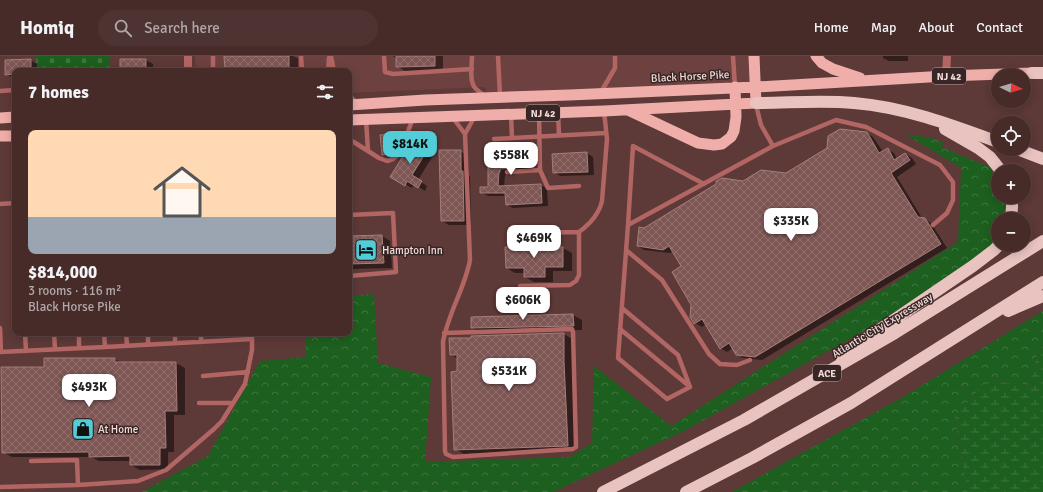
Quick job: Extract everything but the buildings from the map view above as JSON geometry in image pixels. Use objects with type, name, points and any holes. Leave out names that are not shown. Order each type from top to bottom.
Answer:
[{"type":"highway","points":[[754,56],[756,103]]},
{"type":"highway","points":[[816,56],[822,63],[833,69],[866,80]]},
{"type":"highway","name":"Black Horse Pike","points":[[354,105],[425,100],[600,94],[946,76],[1037,73]]},
{"type":"highway","points":[[628,110],[692,141],[714,145],[722,144],[734,131],[736,117],[736,87]]},
{"type":"highway","name":"NJ 42","points":[[352,120],[628,110],[756,103],[854,103],[918,114],[991,140]]},
{"type":"highway","points":[[918,114],[978,148],[990,157],[996,164]]},
{"type":"highway","points":[[0,118],[12,118]]},
{"type":"highway","points":[[0,136],[12,136]]},
{"type":"highway","points":[[1031,154],[1043,159]]},
{"type":"highway","name":"Atlantic City Expressway","points":[[604,492],[744,420],[895,334],[1043,241]]},
{"type":"highway","points":[[744,420],[871,336],[974,266],[992,252]]},
{"type":"highway","points":[[686,492],[752,458],[851,403],[1043,282]]},
{"type":"highway","points":[[954,339],[1011,310],[1043,296]]},
{"type":"street","points":[[188,56],[188,68]]},
{"type":"street","points":[[946,76],[947,56]]},
{"type":"lane","points":[[213,56],[213,68]]},
{"type":"lane","points":[[301,56],[302,68]]},
{"type":"lane","points":[[328,68],[330,56]]},
{"type":"lane","points":[[330,56],[333,68]]},
{"type":"lane","points":[[384,56],[385,72],[393,74],[472,70]]},
{"type":"lane","points":[[472,56],[473,84],[476,89],[494,98],[498,56]]},
{"type":"lane","points":[[600,94],[615,68],[615,56]]},
{"type":"lane","points":[[734,56],[736,87]]},
{"type":"lane","points":[[0,91],[12,90]]},
{"type":"lane","points":[[756,103],[761,125],[773,146]]},
{"type":"lane","points":[[513,233],[579,232],[587,226],[600,209],[603,193],[606,139],[604,111]]},
{"type":"lane","points":[[558,112],[559,135]]},
{"type":"lane","points":[[539,113],[540,170],[548,188],[579,186]]},
{"type":"lane","points":[[511,114],[512,138]]},
{"type":"lane","points":[[444,333],[572,329],[576,447],[573,450],[453,457],[446,454],[445,451],[443,342],[444,333],[468,272],[470,260],[465,134],[475,116]]},
{"type":"lane","points":[[451,117],[465,134]]},
{"type":"lane","points":[[352,140],[379,158],[387,161],[393,160],[400,153],[413,118]]},
{"type":"lane","points":[[366,120],[368,151]]},
{"type":"lane","points":[[628,225],[773,146],[836,120],[866,127],[940,165],[953,182],[953,200],[947,213],[934,225]]},
{"type":"lane","points":[[494,139],[606,133]]},
{"type":"lane","points":[[690,387],[667,399],[618,358],[633,146],[704,184]]},
{"type":"lane","points":[[507,172],[540,170]]},
{"type":"lane","points":[[0,204],[12,203]]},
{"type":"lane","points":[[352,215],[393,213],[396,272],[352,276]]},
{"type":"lane","points":[[520,286],[570,285],[576,281],[578,275],[579,232]]},
{"type":"lane","points":[[626,250],[662,280],[709,354],[720,364],[737,365],[750,360]]},
{"type":"lane","points":[[622,308],[678,355],[690,387]]},
{"type":"lane","points":[[0,328],[1,352],[252,339],[252,350],[245,384],[222,420],[166,470],[138,482],[0,487]]},
{"type":"lane","points":[[620,329],[690,387]]},
{"type":"lane","points":[[25,336],[26,351]]},
{"type":"lane","points":[[54,336],[55,349]]},
{"type":"lane","points":[[79,336],[79,348]]},
{"type":"lane","points":[[104,336],[105,347]]},
{"type":"lane","points":[[126,336],[127,346]]},
{"type":"lane","points":[[148,336],[148,344]]},
{"type":"lane","points":[[175,336],[175,343]]},
{"type":"lane","points":[[201,336],[201,342]]},
{"type":"lane","points":[[203,376],[248,372]]},
{"type":"lane","points":[[199,403],[233,403]]},
{"type":"lane","points":[[31,461],[78,460],[78,485]]},
{"type":"shaded area","points":[[195,56],[754,56],[756,87],[489,98],[485,87],[352,93],[352,68],[196,68]]},
{"type":"green space","points":[[36,56],[109,56],[110,68],[37,68]]},
{"type":"green space","points":[[905,134],[931,138],[944,143],[941,147],[990,167],[991,204],[1005,204],[1006,206],[1004,212],[991,212],[992,252],[864,331],[684,431],[553,492],[142,492],[208,456],[260,361],[306,357],[306,336],[352,336],[352,296],[374,294],[378,363],[431,377],[425,462],[570,457],[592,443],[594,366],[671,426],[958,242],[961,168]]},
{"type":"green space","points":[[1043,311],[1043,348],[1038,351],[1030,385],[986,381],[955,417],[968,492],[732,492],[903,397]]},
{"type":"green space","points":[[1043,348],[1043,492],[968,492],[955,417],[986,381],[1030,385],[1038,351]]},
{"type":"place","name":"Hampton Inn","points":[[366,250]]},
{"type":"place","name":"At Home","points":[[83,429]]}]
